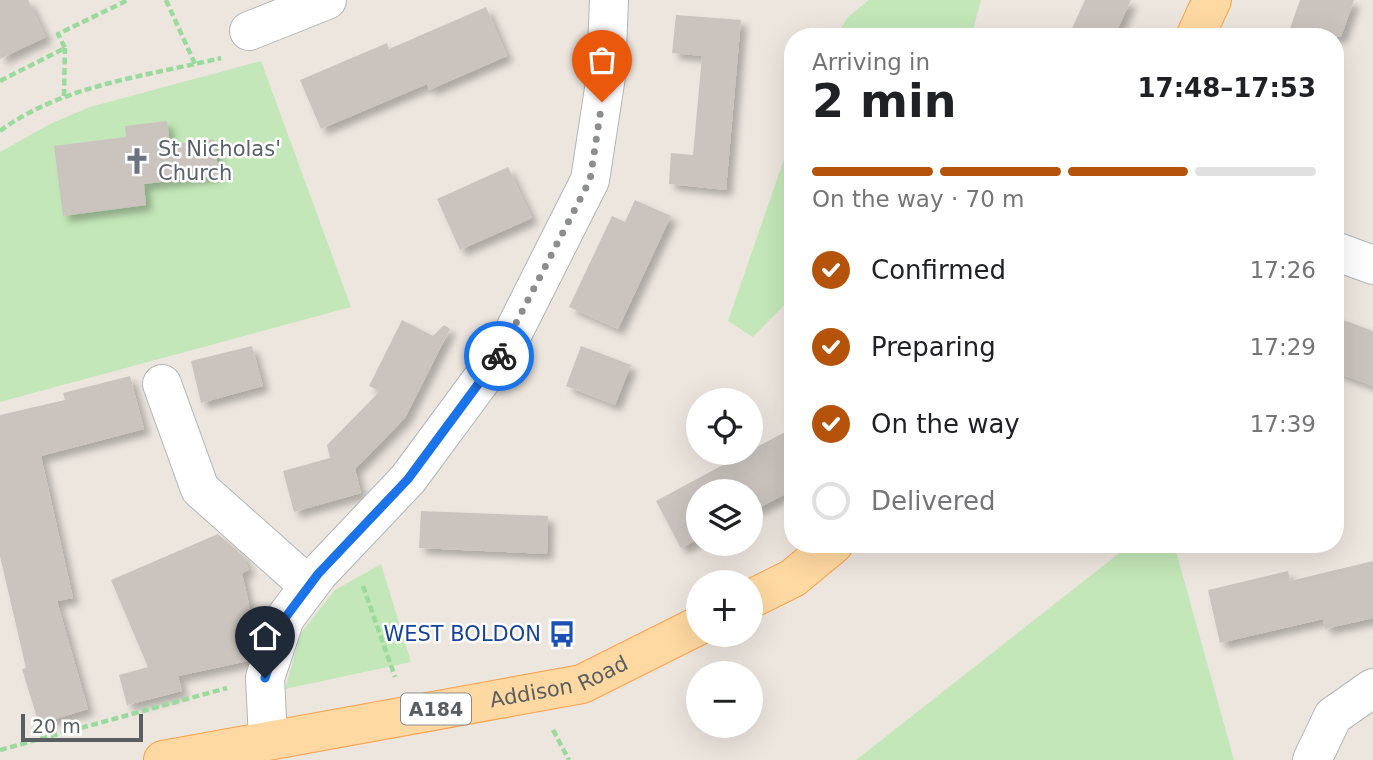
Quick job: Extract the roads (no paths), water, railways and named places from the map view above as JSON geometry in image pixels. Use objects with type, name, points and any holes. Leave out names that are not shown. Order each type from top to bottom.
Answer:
[{"type":"main road","points":[[1199,28],[1212,0]]},
{"type":"main road","points":[[763,593],[793,578],[823,553]]},
{"type":"main road","name":"Addison Road","points":[[163,760],[582,684],[686,632]]},
{"type":"street","points":[[249,31],[327,0]]},
{"type":"street","points":[[268,739],[265,678],[285,618],[309,586],[408,479],[507,345],[590,180],[606,76],[610,0]]},
{"type":"street","points":[[1344,254],[1373,265]]},
{"type":"street","points":[[162,384],[200,489],[309,586]]},
{"type":"street","points":[[1312,760],[1332,716],[1373,688]]},
{"type":"place","name":"St Nicholas' Church","points":[[137,161]]},
{"type":"place","name":"WEST BOLDON","points":[[562,634]]}]
